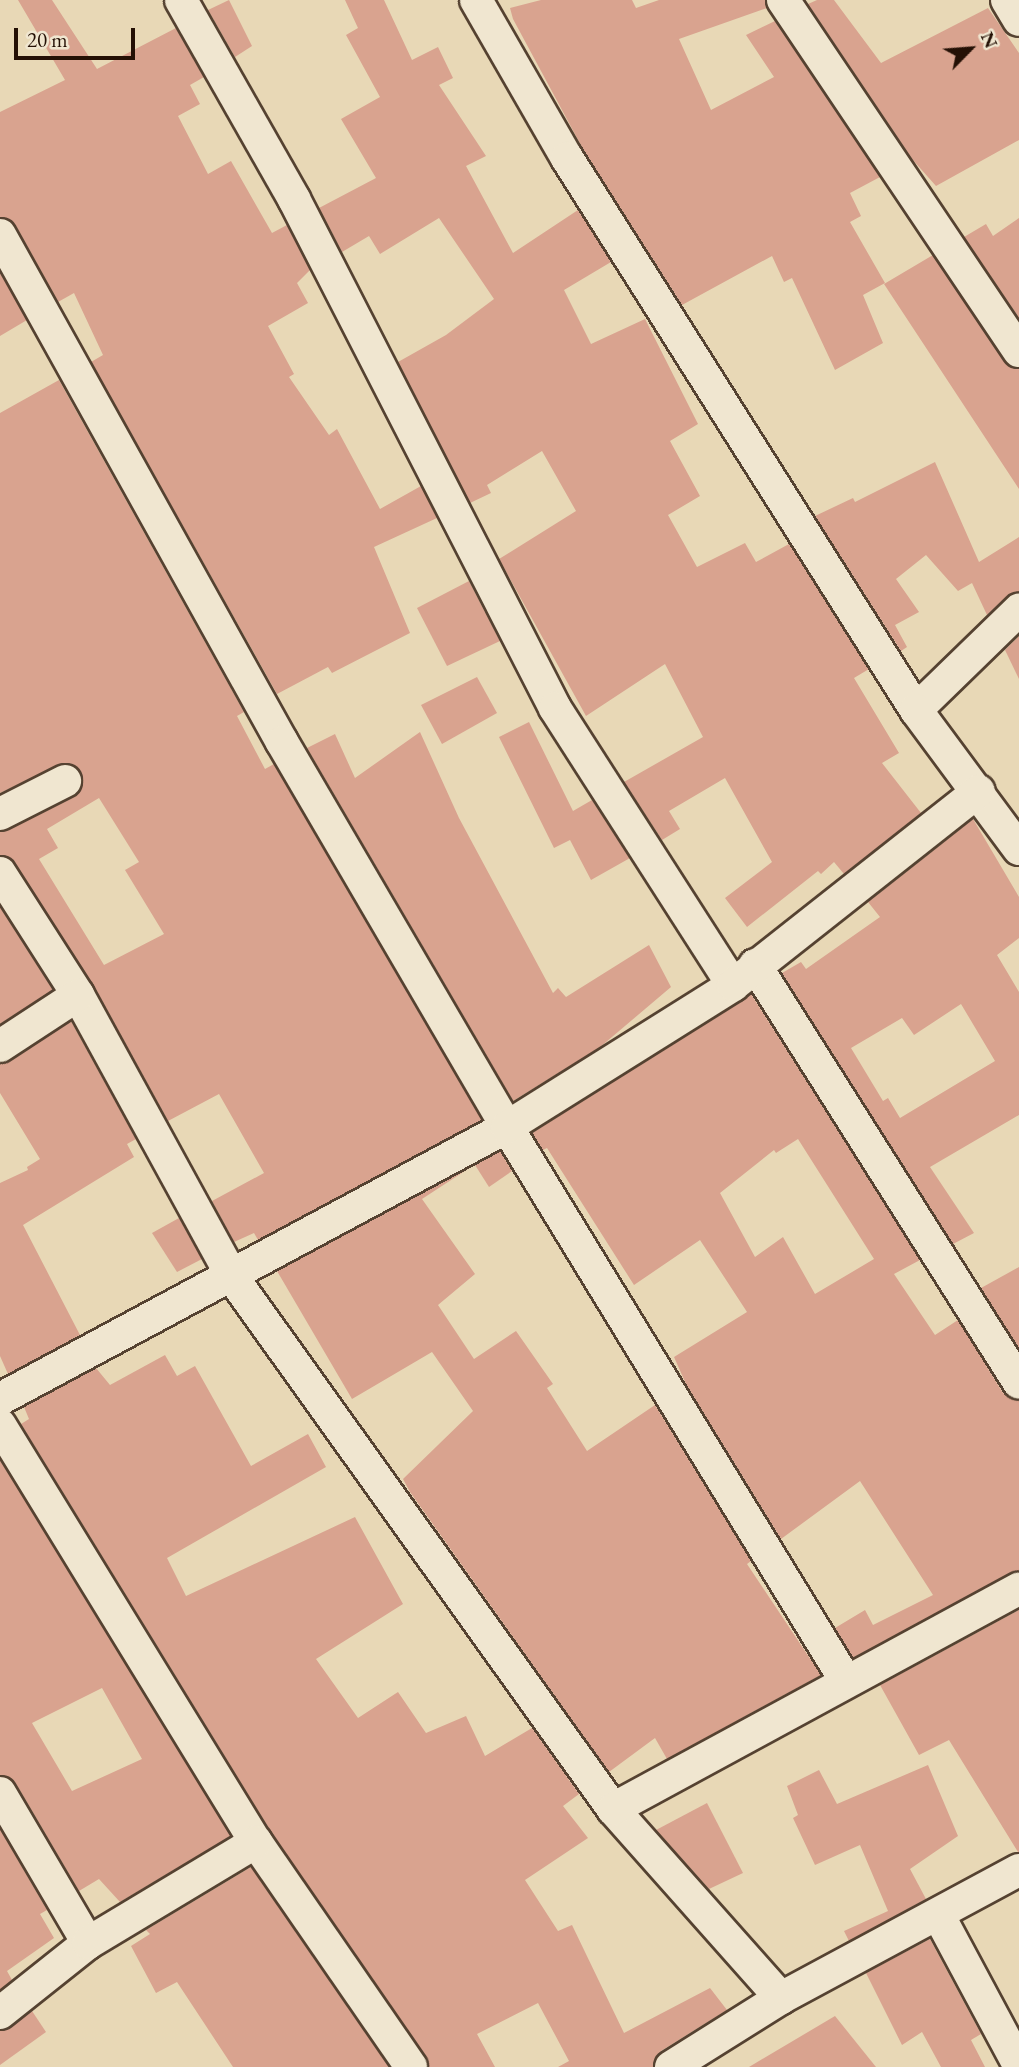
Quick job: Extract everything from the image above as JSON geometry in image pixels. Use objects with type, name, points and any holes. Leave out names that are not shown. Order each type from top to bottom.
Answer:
[{"type":"street","points":[[181,0],[294,199],[555,708],[744,975],[1019,1383]]},
{"type":"street","points":[[476,0],[567,158],[916,710],[979,791],[1019,849]]},
{"type":"street","points":[[783,0],[1019,351]]},
{"type":"street","points":[[1007,0],[1019,20]]},
{"type":"street","points":[[0,235],[282,742],[507,1128],[846,1681]]},
{"type":"street","points":[[916,710],[1019,610]]},
{"type":"street","points":[[0,814],[65,781]]},
{"type":"street","points":[[0,1399],[233,1278],[507,1128],[744,975],[979,791]]},
{"type":"street","points":[[0,873],[78,995],[233,1278],[613,1809],[781,1998]]},
{"type":"street","points":[[0,1046],[78,995]]},
{"type":"street","points":[[0,1425],[256,1842],[411,2067]]},
{"type":"street","points":[[613,1809],[1019,1589]]},
{"type":"street","points":[[0,1793],[88,1943]]},
{"type":"street","points":[[0,2013],[88,1943],[256,1842]]},
{"type":"street","points":[[671,2067],[781,1998],[939,1916],[1019,1870]]},
{"type":"street","points":[[939,1916],[1019,2065]]},
{"type":"building","points":[[18,0],[52,0],[97,69],[176,28],[204,77],[190,85],[200,104],[178,116],[208,174],[231,161],[272,233],[287,225],[310,270],[297,283],[308,303],[268,326],[294,374],[289,377],[329,435],[337,429],[380,509],[421,486],[437,518],[374,547],[410,633],[332,673],[328,667],[277,694],[91,362],[103,355],[74,293],[58,302],[16,226],[0,217],[0,112],[65,80]]},
{"type":"building","points":[[229,0],[252,46],[235,57],[208,10]]},
{"type":"building","points":[[345,0],[384,0],[412,60],[438,47],[453,78],[439,85],[486,156],[466,166],[513,253],[578,210],[611,262],[564,290],[591,344],[645,319],[698,424],[670,441],[700,496],[668,515],[697,567],[745,543],[756,562],[789,544],[869,669],[854,678],[899,753],[882,763],[921,813],[844,874],[834,862],[821,874],[818,871],[747,927],[725,898],[772,862],[725,778],[669,811],[680,829],[662,840],[624,782],[703,737],[665,664],[586,716],[499,559],[576,511],[542,451],[487,485],[491,493],[470,503],[398,362],[446,335],[494,299],[439,218],[380,254],[369,236],[342,252],[319,208],[376,178],[341,119],[380,97],[346,35],[358,28]]},
{"type":"building","points":[[541,0],[632,0],[636,8],[659,0],[765,0],[767,8],[679,39],[711,110],[774,77],[746,35],[775,21],[880,177],[850,193],[861,216],[850,222],[885,283],[863,295],[883,343],[835,370],[792,278],[784,282],[772,256],[682,305],[583,149],[513,19],[510,8]]},
{"type":"building","points":[[817,0],[834,0],[881,63],[988,8],[1019,53],[1019,140],[936,186],[912,159],[808,4]]},
{"type":"building","points":[[1019,218],[1019,318],[964,237],[986,224],[993,236]]},
{"type":"building","points":[[933,255],[1004,361],[1019,369],[1019,489],[884,284]]},
{"type":"building","points":[[0,273],[27,320],[0,336]]},
{"type":"building","points":[[59,380],[244,712],[237,716],[265,769],[274,764],[482,1120],[258,1240],[254,1233],[234,1242],[212,1201],[264,1173],[219,1094],[168,1121],[93,985],[15,863],[0,855],[0,832],[73,797],[83,783],[76,766],[65,763],[0,793],[0,413]],"holes":[[[99,798],[139,862],[125,870],[164,934],[104,965],[39,859],[58,848],[47,829]]]},
{"type":"building","points":[[935,462],[979,562],[1019,537],[1019,592],[1007,596],[987,615],[972,583],[958,591],[926,555],[896,579],[919,612],[895,625],[907,647],[901,651],[815,516],[853,498],[855,502]]},
{"type":"building","points":[[469,581],[500,641],[447,666],[417,608]]},
{"type":"building","points":[[1019,636],[1019,679],[1005,650]]},
{"type":"building","points":[[477,677],[497,713],[442,744],[421,705]]},
{"type":"building","points":[[529,722],[573,811],[592,800],[630,858],[591,880],[570,840],[554,848],[499,737]]},
{"type":"building","points":[[420,732],[459,818],[553,993],[558,988],[566,997],[649,945],[671,987],[599,1048],[513,1101],[307,748],[335,734],[355,778]]},
{"type":"building","points":[[973,819],[1019,897],[1019,938],[997,955],[1019,992],[1019,1115],[930,1167],[974,1233],[953,1244],[782,973],[801,962],[806,969],[880,917],[868,902]],"holes":[[[961,1004],[995,1061],[900,1118],[888,1098],[883,1101],[851,1048],[902,1018],[914,1035]]]},
{"type":"building","points":[[0,907],[53,990],[0,1024]]},
{"type":"building","points":[[751,994],[920,1260],[894,1274],[935,1335],[958,1320],[1003,1393],[1019,1401],[1019,1571],[853,1658],[835,1628],[865,1610],[873,1625],[933,1595],[860,1481],[781,1539],[686,1384],[674,1357],[747,1312],[700,1240],[634,1285],[547,1148],[543,1150],[532,1133]],"holes":[[[798,1139],[874,1259],[815,1294],[783,1237],[755,1257],[720,1193],[774,1150],[776,1153]]]},
{"type":"building","points":[[71,1021],[136,1139],[127,1144],[134,1157],[23,1225],[80,1335],[8,1374],[0,1356],[0,1183],[28,1170],[27,1167],[40,1159],[0,1093],[0,1064]]},
{"type":"building","points":[[500,1151],[512,1171],[489,1187],[475,1165]]},
{"type":"building","points":[[471,1167],[422,1199],[475,1274],[438,1305],[474,1359],[516,1331],[553,1384],[547,1388],[587,1451],[655,1405],[751,1561],[747,1564],[821,1675],[667,1759],[655,1738],[609,1772],[410,1492],[403,1479],[473,1411],[432,1352],[352,1399],[277,1271]]},
{"type":"building","points":[[179,1218],[202,1259],[177,1272],[152,1233]]},
{"type":"building","points":[[1019,1267],[1019,1349],[981,1288]]},
{"type":"building","points":[[165,1355],[177,1376],[195,1366],[251,1466],[308,1434],[326,1467],[167,1558],[186,1596],[355,1517],[403,1604],[316,1659],[358,1718],[398,1692],[426,1733],[466,1716],[485,1756],[532,1728],[579,1794],[563,1806],[588,1838],[525,1880],[558,1931],[572,1925],[624,2033],[710,1988],[727,2010],[661,2051],[653,2067],[558,2067],[569,2061],[538,2003],[477,2034],[495,2067],[429,2067],[271,1832],[21,1424],[29,1419],[24,1407],[96,1368],[110,1385]]},
{"type":"building","points":[[0,1460],[231,1836],[120,1902],[99,1879],[79,1891],[16,1784],[0,1775]],"holes":[[[102,1688],[142,1759],[72,1791],[32,1723]]]},
{"type":"building","points":[[1019,1610],[1018,1852],[949,1740],[919,1755],[880,1685]]},
{"type":"building","points":[[928,1765],[958,1836],[910,1869],[926,1899],[849,1941],[844,1931],[888,1911],[860,1845],[815,1865],[793,1818],[798,1815],[787,1786],[819,1770],[837,1804]]},
{"type":"building","points":[[707,1803],[743,1873],[709,1889],[656,1830]]},
{"type":"building","points":[[0,1829],[47,1910],[40,1914],[54,1938],[7,1971],[12,1980],[0,1990]]},
{"type":"building","points":[[251,1867],[389,2067],[233,2067],[177,1982],[156,1993],[131,1946],[150,1934],[146,1930]]},
{"type":"building","points":[[930,1939],[981,2034],[971,2040],[985,2067],[941,2067],[922,2032],[902,2045],[866,1973]]},
{"type":"building","points":[[32,2011],[46,2032],[0,2065],[0,2031]]},
{"type":"building","points":[[835,2016],[876,2067],[749,2067]]}]
